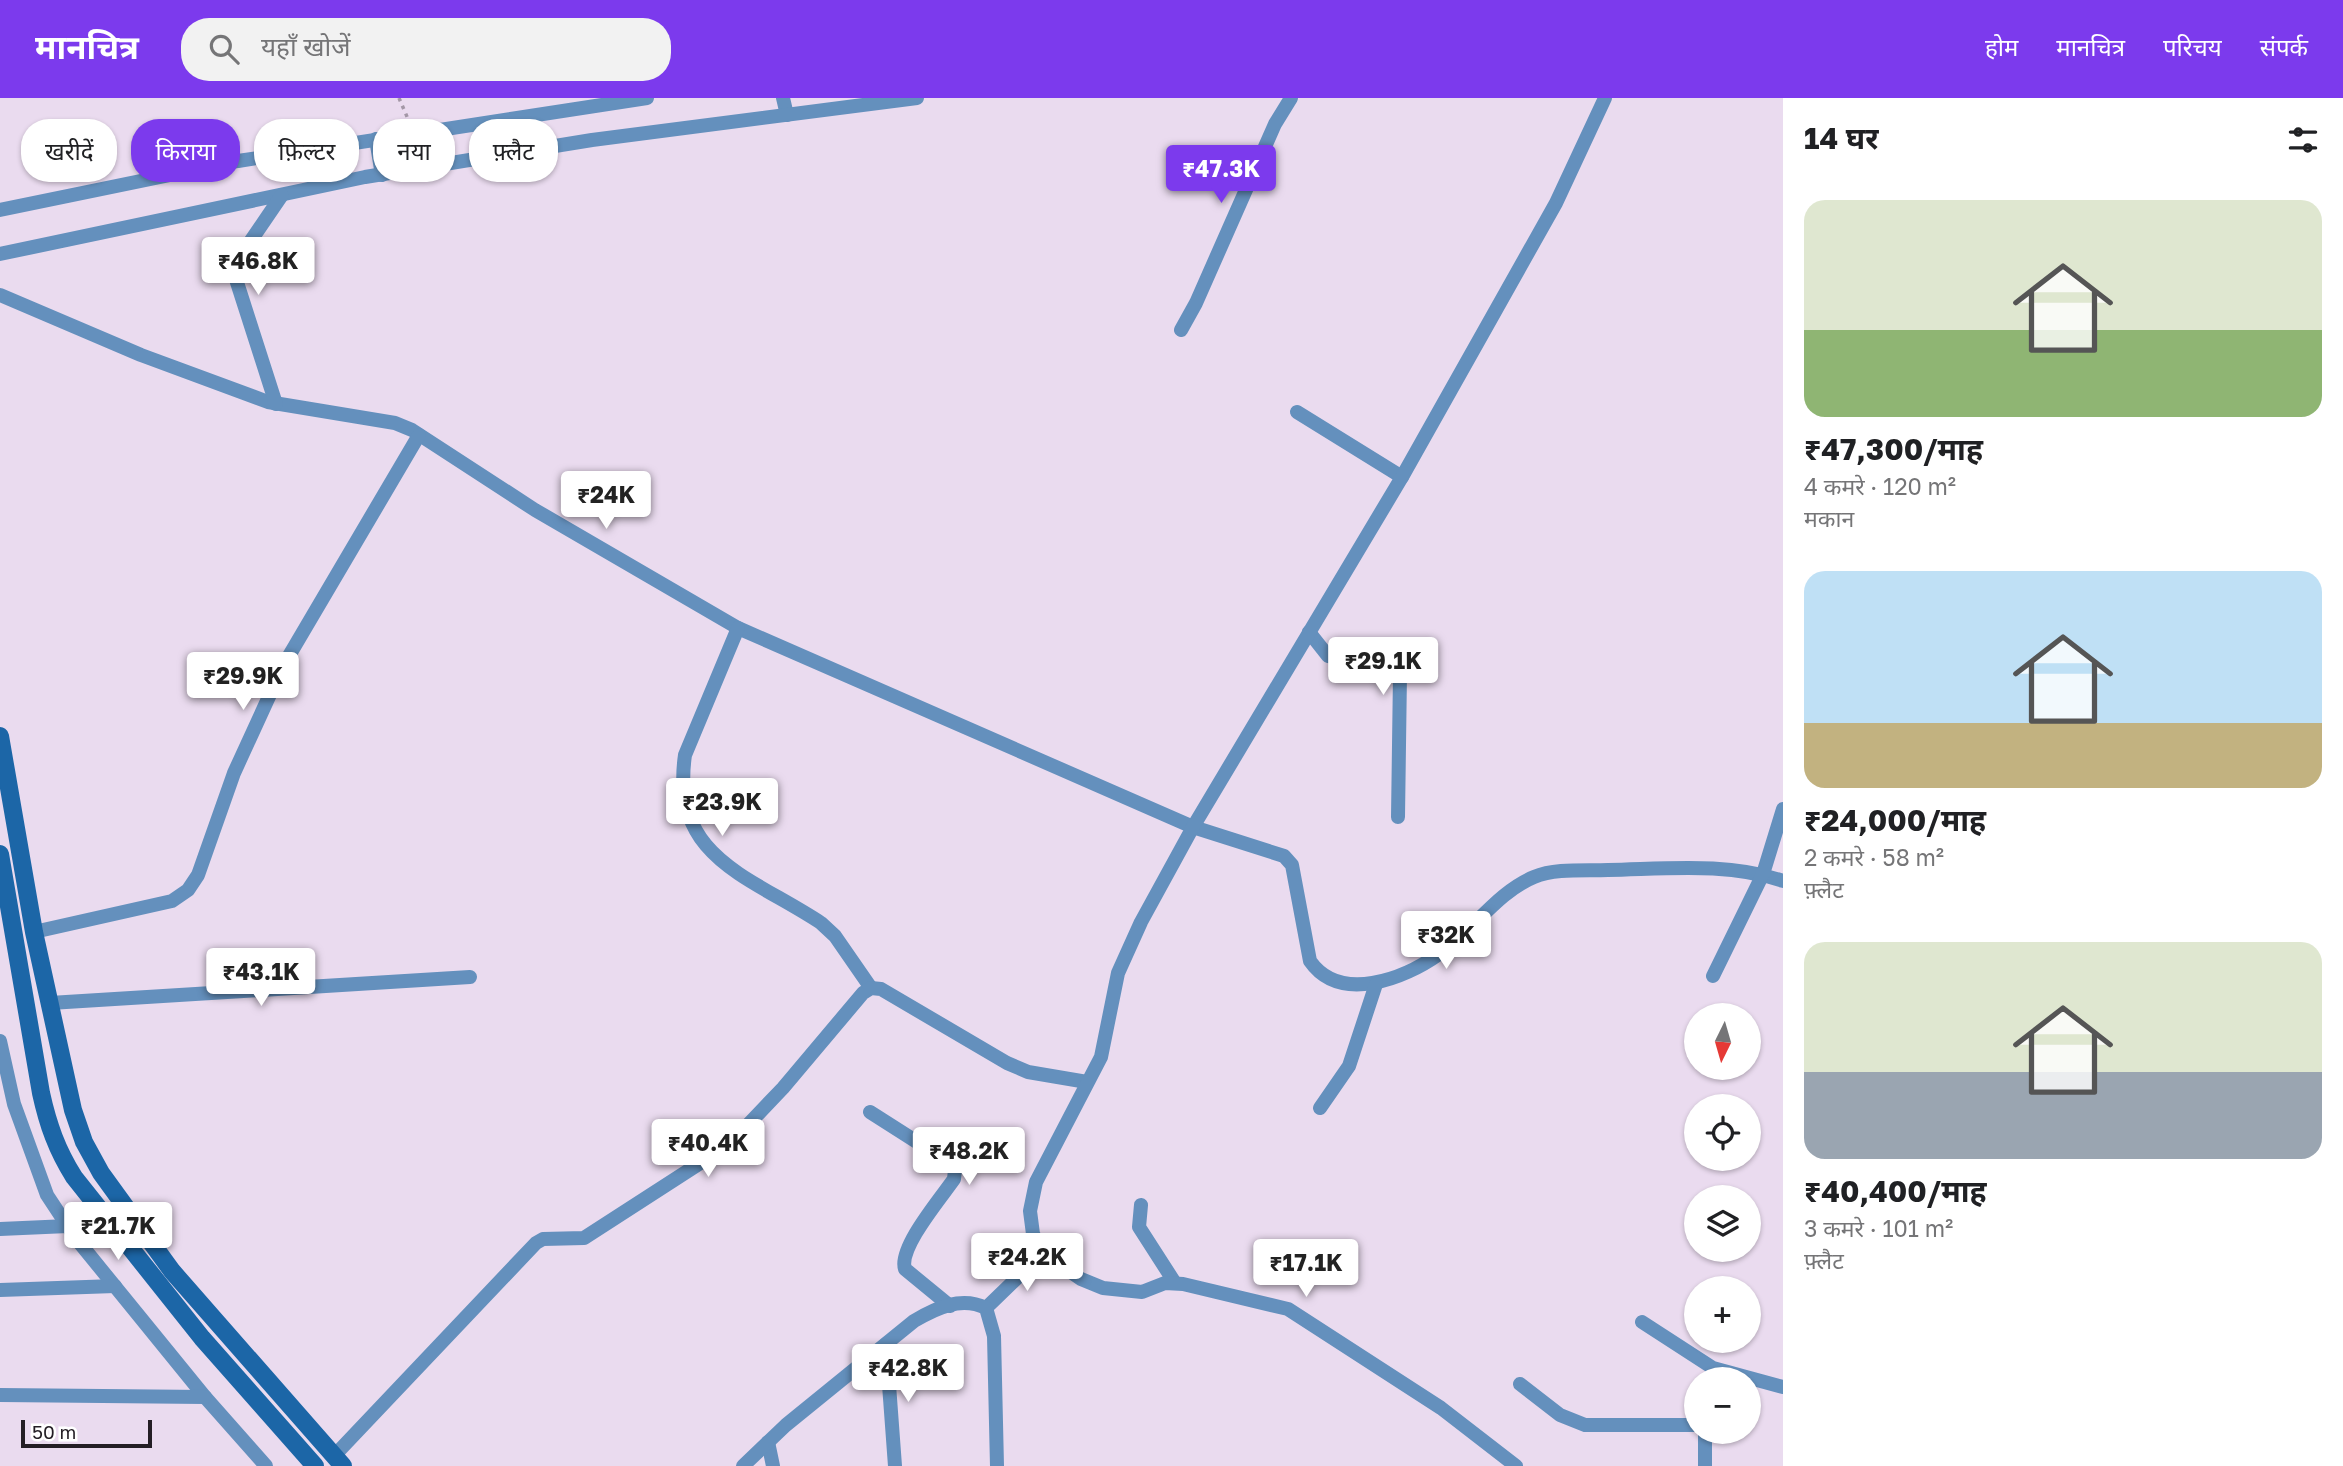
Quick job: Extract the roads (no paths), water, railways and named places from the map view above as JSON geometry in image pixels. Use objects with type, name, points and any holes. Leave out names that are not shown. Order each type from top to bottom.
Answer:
[{"type":"street","points":[[455,127],[647,98]]},
{"type":"street","points":[[783,98],[787,115]]},
{"type":"street","points":[[455,163],[592,140],[916,98]]},
{"type":"street","points":[[1181,330],[1196,303],[1275,124],[1291,98]]},
{"type":"street","points":[[1516,1466],[1441,1408],[1288,1309],[1253,1298],[1175,1283],[1164,1283],[1142,1292],[1102,1288],[1081,1279],[1044,1253],[1030,1223],[1036,1182],[1101,1057],[1113,994],[1127,949],[1193,827],[1402,477],[1556,203],[1605,98]]},
{"type":"street","points":[[0,210],[238,161],[373,139]]},
{"type":"street","points":[[0,254],[373,177]]},
{"type":"street","points":[[276,404],[234,273],[237,261],[282,195]]},
{"type":"street","points":[[0,295],[163,363],[276,404],[394,423],[419,435],[536,510],[738,628],[1193,827],[1284,856],[1292,864],[1310,961],[1318,972],[1335,982],[1376,984],[1439,954],[1516,886],[1536,876],[1564,871],[1693,868],[1763,874],[1783,880]]},
{"type":"street","points":[[1297,412],[1402,477]]},
{"type":"street","points":[[34,932],[172,901],[188,890],[198,875],[234,774],[283,666],[419,435]]},
{"type":"street","points":[[738,628],[685,755],[682,797],[692,829],[716,856],[744,877],[821,923],[835,936],[872,988]]},
{"type":"street","points":[[1309,632],[1328,656],[1382,663],[1400,674],[1398,817]]},
{"type":"street","points":[[0,736],[34,932],[73,1110],[84,1142],[101,1173],[172,1271],[339,1461],[536,1243],[552,1238],[584,1238],[711,1156],[741,1132],[863,993],[872,988],[881,989],[1017,1068],[1087,1082]]},
{"type":"street","points":[[1713,976],[1763,874],[1783,808]]},
{"type":"street","points":[[0,854],[41,1093],[49,1127],[61,1155],[74,1177],[202,1338],[315,1466]]},
{"type":"street","points":[[50,1003],[470,977]]},
{"type":"street","points":[[1320,1108],[1349,1066],[1376,984]]},
{"type":"street","points":[[0,1041],[7,1104],[47,1195],[115,1286],[205,1397],[266,1466]]},
{"type":"street","points":[[870,1112],[950,1163],[955,1170],[954,1179],[908,1246],[903,1262],[905,1269],[950,1306]]},
{"type":"street","points":[[1141,1205],[1139,1227],[1175,1283]]},
{"type":"street","points":[[0,1229],[68,1226]]},
{"type":"street","points":[[986,1308],[1044,1253]]},
{"type":"street","points":[[0,1290],[115,1286]]},
{"type":"street","points":[[743,1466],[768,1442],[914,1321],[950,1306],[968,1302],[986,1308]]},
{"type":"street","points":[[986,1308],[994,1336],[997,1466]]},
{"type":"street","points":[[1642,1322],[1711,1367]]},
{"type":"street","points":[[886,1344],[895,1466]]},
{"type":"street","points":[[1761,1383],[1783,1387]]},
{"type":"street","points":[[1520,1384],[1560,1415],[1585,1424],[1684,1425]]},
{"type":"street","points":[[0,1395],[205,1397]]},
{"type":"street","points":[[768,1442],[773,1466]]},
{"type":"street","points":[[1705,1444],[1705,1466]]}]
